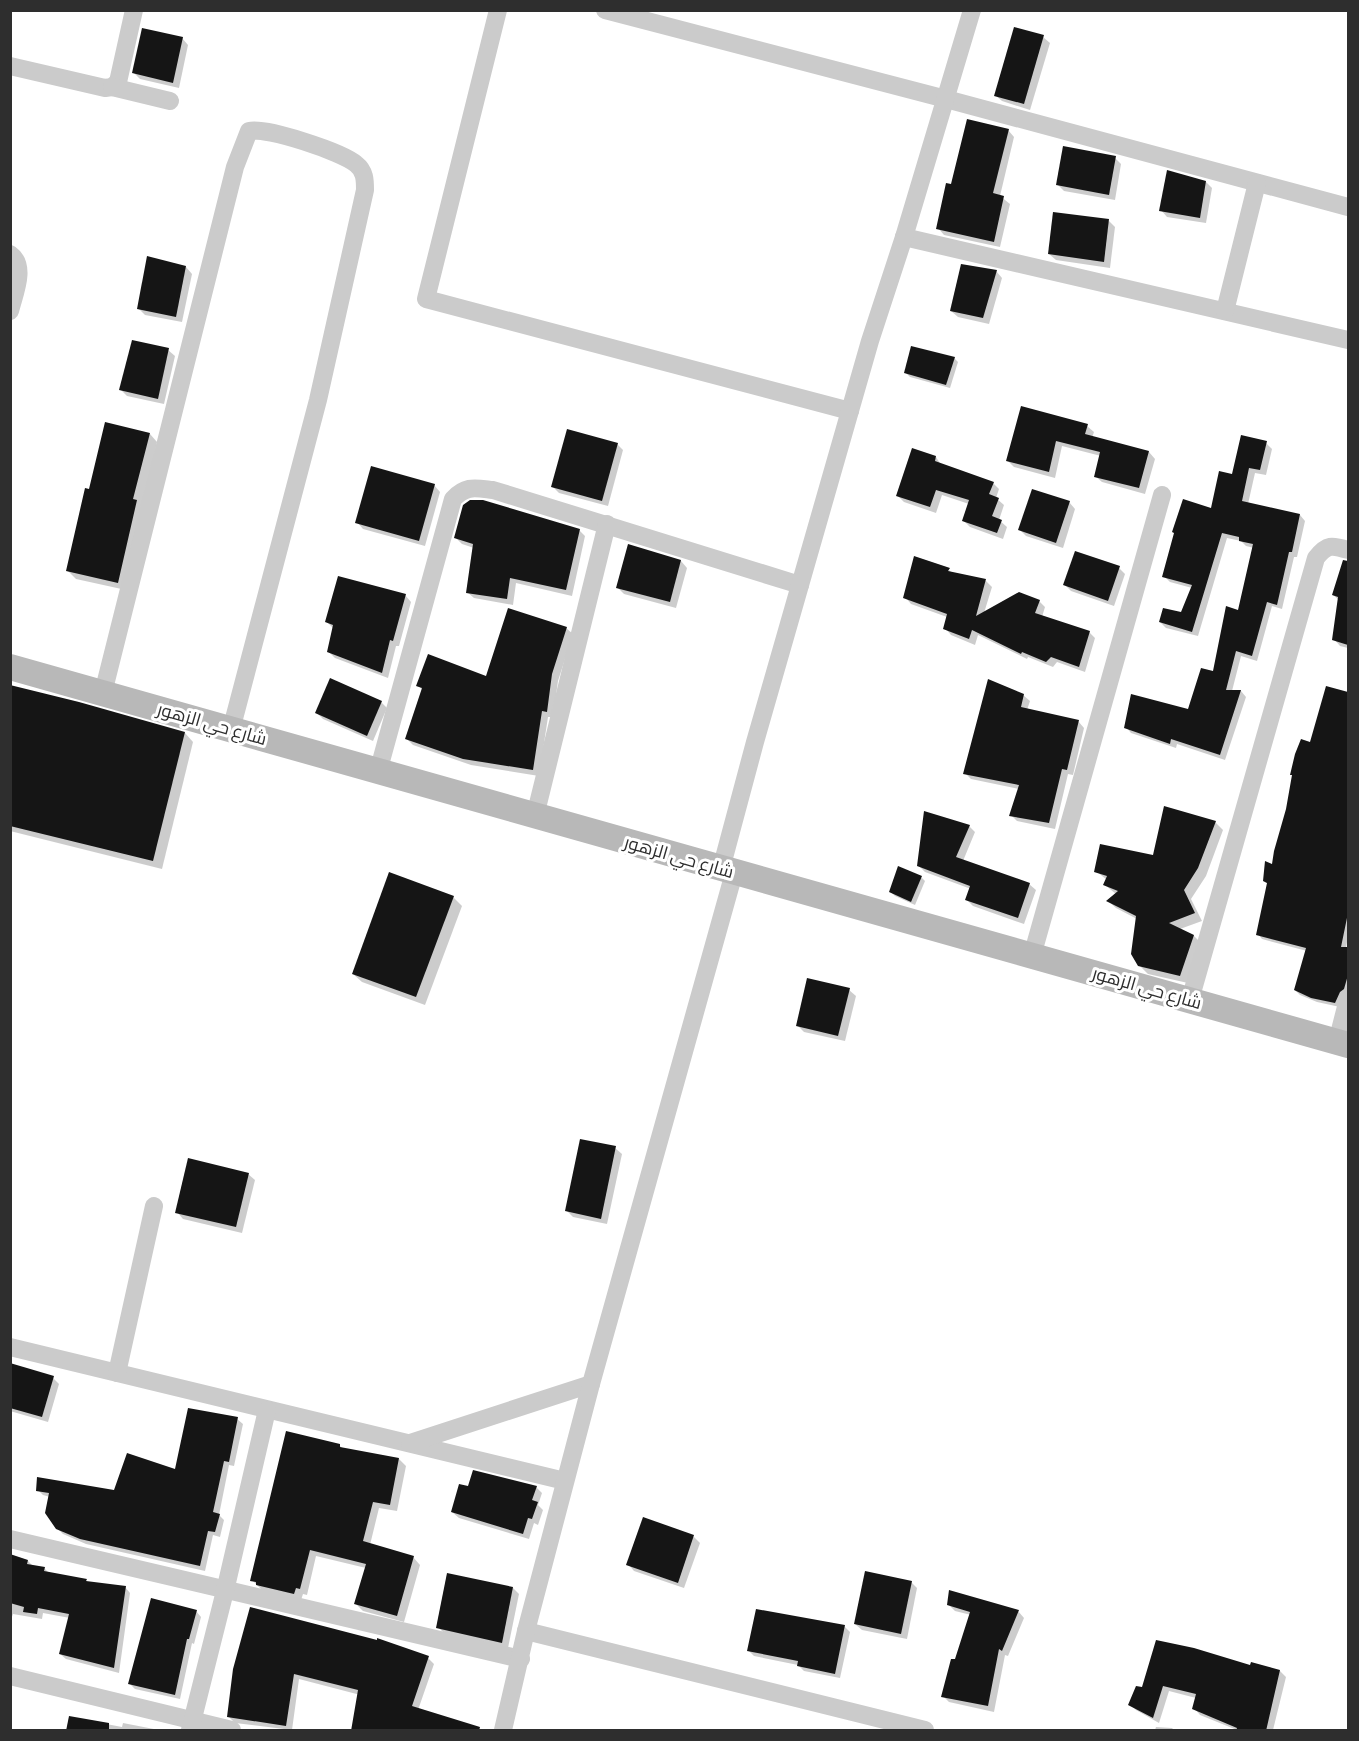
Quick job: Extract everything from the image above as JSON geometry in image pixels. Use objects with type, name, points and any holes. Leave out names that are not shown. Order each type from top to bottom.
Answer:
[{"type":"street","points":[[112,87],[118,82],[134,10]]},
{"type":"street","points":[[498,10],[426,299],[850,411]]},
{"type":"street","points":[[605,10],[1348,207]]},
{"type":"street","points":[[503,1731],[526,1631],[728,871],[800,585],[870,341],[904,237],[972,10]]},
{"type":"street","points":[[10,66],[170,101]]},
{"type":"street","points":[[103,693],[235,167],[249,131],[265,131],[342,155],[358,165],[364,176],[364,190],[318,400],[231,730]]},
{"type":"street","points":[[1225,311],[1257,183]]},
{"type":"street","points":[[904,237],[1348,340]]},
{"type":"street","points":[[10,254],[18,261],[19,269],[10,311]]},
{"type":"street","points":[[378,772],[453,500],[461,491],[471,488],[493,490],[800,585]]},
{"type":"street","points":[[1032,956],[1162,495]]},
{"type":"street","points":[[534,816],[607,524]]},
{"type":"street","points":[[1190,1000],[1316,558],[1324,548],[1334,546],[1348,550]]},
{"type":"street","name":"شارع حي الزهور","points":[[10,667],[1343,1043]]},
{"type":"street","points":[[1343,1043],[1348,999]]},
{"type":"street","points":[[117,1373],[154,1206]]},
{"type":"street","points":[[10,1347],[565,1481]]},
{"type":"street","points":[[409,1443],[591,1383]]},
{"type":"street","points":[[191,1725],[267,1410]]},
{"type":"street","points":[[10,1539],[521,1659]]},
{"type":"street","points":[[526,1631],[925,1731]]},
{"type":"street","points":[[10,1676],[191,1725],[231,1731]]},
{"type":"building","points":[[1014,27],[1044,35],[1024,104],[994,96]]},
{"type":"building","points":[[142,28],[183,37],[173,83],[132,73]]},
{"type":"building","points":[[967,119],[1009,129],[993,193],[1004,196],[994,242],[936,229],[946,183],[951,184]]},
{"type":"building","points":[[1063,146],[1116,156],[1109,195],[1056,185]]},
{"type":"building","points":[[1167,170],[1206,181],[1200,218],[1159,211]]},
{"type":"building","points":[[1053,212],[1109,219],[1104,262],[1048,254]]},
{"type":"building","points":[[147,256],[186,266],[176,317],[137,309]]},
{"type":"building","points":[[961,264],[997,270],[983,318],[950,311]]},
{"type":"building","points":[[132,340],[169,348],[158,399],[119,390]]},
{"type":"building","points":[[911,346],[955,357],[946,385],[904,373]]},
{"type":"building","points":[[1021,406],[1088,424],[1085,434],[1149,451],[1139,488],[1094,477],[1100,452],[1056,441],[1049,472],[1006,461]]},
{"type":"building","points":[[105,422],[150,433],[133,499],[137,500],[118,583],[66,571],[85,488],[89,489]]},
{"type":"building","points":[[567,429],[618,443],[602,501],[551,487]]},
{"type":"building","points":[[1241,435],[1267,441],[1260,470],[1249,468],[1242,501],[1300,514],[1277,605],[1267,602],[1252,656],[1236,651],[1226,690],[1241,690],[1220,755],[1171,739],[1170,744],[1124,728],[1131,694],[1188,709],[1201,668],[1213,671],[1226,606],[1238,610],[1253,544],[1239,541],[1239,537],[1222,533],[1192,632],[1159,622],[1163,608],[1181,612],[1192,585],[1162,577],[1174,533],[1172,532],[1183,499],[1211,508],[1219,471],[1232,474]]},
{"type":"building","points":[[912,448],[936,456],[935,461],[994,482],[989,494],[999,498],[992,516],[1002,520],[997,533],[962,521],[969,500],[936,490],[930,507],[896,496]]},
{"type":"building","points":[[371,466],[435,484],[419,541],[355,523]]},
{"type":"building","points":[[1032,489],[1070,501],[1056,543],[1018,530]]},
{"type":"building","points":[[470,500],[483,500],[580,529],[566,590],[510,578],[507,599],[466,593],[473,544],[454,538],[463,505]]},
{"type":"building","points":[[628,544],[681,560],[670,602],[616,588]]},
{"type":"building","points":[[1075,551],[1120,566],[1108,601],[1063,585]]},
{"type":"building","points":[[914,556],[950,568],[948,571],[986,579],[976,616],[1019,592],[1040,600],[1035,613],[1090,631],[1079,667],[1051,657],[1046,662],[1022,652],[1021,654],[972,630],[969,639],[943,629],[947,614],[903,598]]},
{"type":"building","points":[[1343,560],[1348,561],[1348,645],[1332,640],[1338,597],[1332,595]]},
{"type":"building","points":[[338,576],[406,594],[393,641],[390,640],[382,673],[327,652],[333,625],[325,622]]},
{"type":"building","points":[[508,608],[567,627],[552,674],[547,712],[542,711],[533,770],[463,759],[405,739],[422,688],[416,686],[428,654],[486,676]]},
{"type":"building","points":[[330,678],[382,701],[367,736],[315,713]]},
{"type":"building","points":[[988,679],[1024,694],[1021,707],[1079,720],[1067,770],[1062,769],[1049,823],[1009,816],[1019,785],[963,774]]},
{"type":"building","points":[[10,685],[185,732],[153,861],[10,826]]},
{"type":"building","points":[[1326,686],[1348,692],[1348,913],[1341,947],[1348,947],[1348,975],[1344,989],[1335,1003],[1311,998],[1294,990],[1306,948],[1256,935],[1267,883],[1263,881],[1265,861],[1272,864],[1286,809],[1295,754],[1301,739],[1310,742]]},
{"type":"building","points":[[1164,806],[1216,821],[1198,868],[1184,890],[1195,913],[1169,923],[1194,935],[1180,976],[1138,966],[1131,954],[1136,916],[1106,901],[1118,891],[1103,885],[1107,876],[1094,872],[1100,844],[1153,855]]},
{"type":"building","points":[[924,811],[970,825],[956,857],[1030,883],[1018,918],[965,900],[970,886],[917,866]]},
{"type":"building","points":[[898,866],[922,876],[911,902],[889,892]]},
{"type":"building","points":[[389,872],[454,896],[416,997],[352,974]]},
{"type":"building","points":[[807,978],[850,988],[838,1036],[796,1026]]},
{"type":"building","points":[[580,1139],[616,1146],[601,1219],[565,1211]]},
{"type":"building","points":[[188,1158],[249,1173],[236,1227],[175,1213]]},
{"type":"building","points":[[10,1363],[54,1376],[42,1417],[10,1408]]},
{"type":"building","points":[[188,1408],[238,1417],[229,1462],[224,1461],[213,1512],[220,1514],[215,1532],[208,1531],[200,1566],[80,1539],[56,1529],[45,1513],[49,1493],[36,1491],[37,1477],[114,1490],[127,1453],[175,1469]]},
{"type":"building","points":[[286,1431],[340,1444],[340,1447],[399,1458],[390,1505],[373,1502],[363,1541],[414,1556],[397,1616],[354,1604],[366,1564],[310,1550],[300,1589],[296,1588],[294,1594],[256,1585],[256,1582],[250,1581]]},
{"type":"building","points":[[473,1470],[537,1486],[532,1500],[538,1502],[532,1519],[528,1518],[523,1534],[451,1512],[459,1484],[468,1486]]},
{"type":"building","points":[[643,1517],[694,1535],[678,1583],[626,1565]]},
{"type":"building","points":[[10,1554],[28,1560],[27,1564],[45,1567],[44,1571],[87,1579],[86,1581],[126,1586],[114,1668],[59,1654],[69,1614],[38,1608],[37,1614],[23,1612],[24,1607],[10,1603]]},
{"type":"building","points":[[865,1571],[912,1581],[901,1634],[854,1624]]},
{"type":"building","points":[[447,1573],[513,1587],[502,1643],[436,1628]]},
{"type":"building","points":[[949,1590],[1019,1610],[1002,1651],[999,1649],[988,1706],[941,1697],[951,1659],[955,1659],[970,1612],[947,1605]]},
{"type":"building","points":[[151,1598],[197,1610],[189,1639],[187,1639],[175,1695],[128,1684]]},
{"type":"building","points":[[250,1607],[377,1640],[377,1638],[429,1656],[412,1706],[480,1727],[479,1731],[351,1731],[358,1690],[294,1674],[286,1726],[227,1717],[233,1669]]},
{"type":"building","points":[[756,1609],[845,1625],[835,1674],[797,1666],[798,1661],[747,1651]]},
{"type":"building","points":[[1156,1640],[1194,1648],[1250,1665],[1251,1662],[1280,1670],[1266,1731],[1236,1731],[1237,1728],[1192,1709],[1196,1694],[1163,1686],[1153,1718],[1128,1705],[1136,1686],[1142,1687]]},
{"type":"building","points":[[69,1716],[109,1723],[109,1731],[66,1731]]}]
